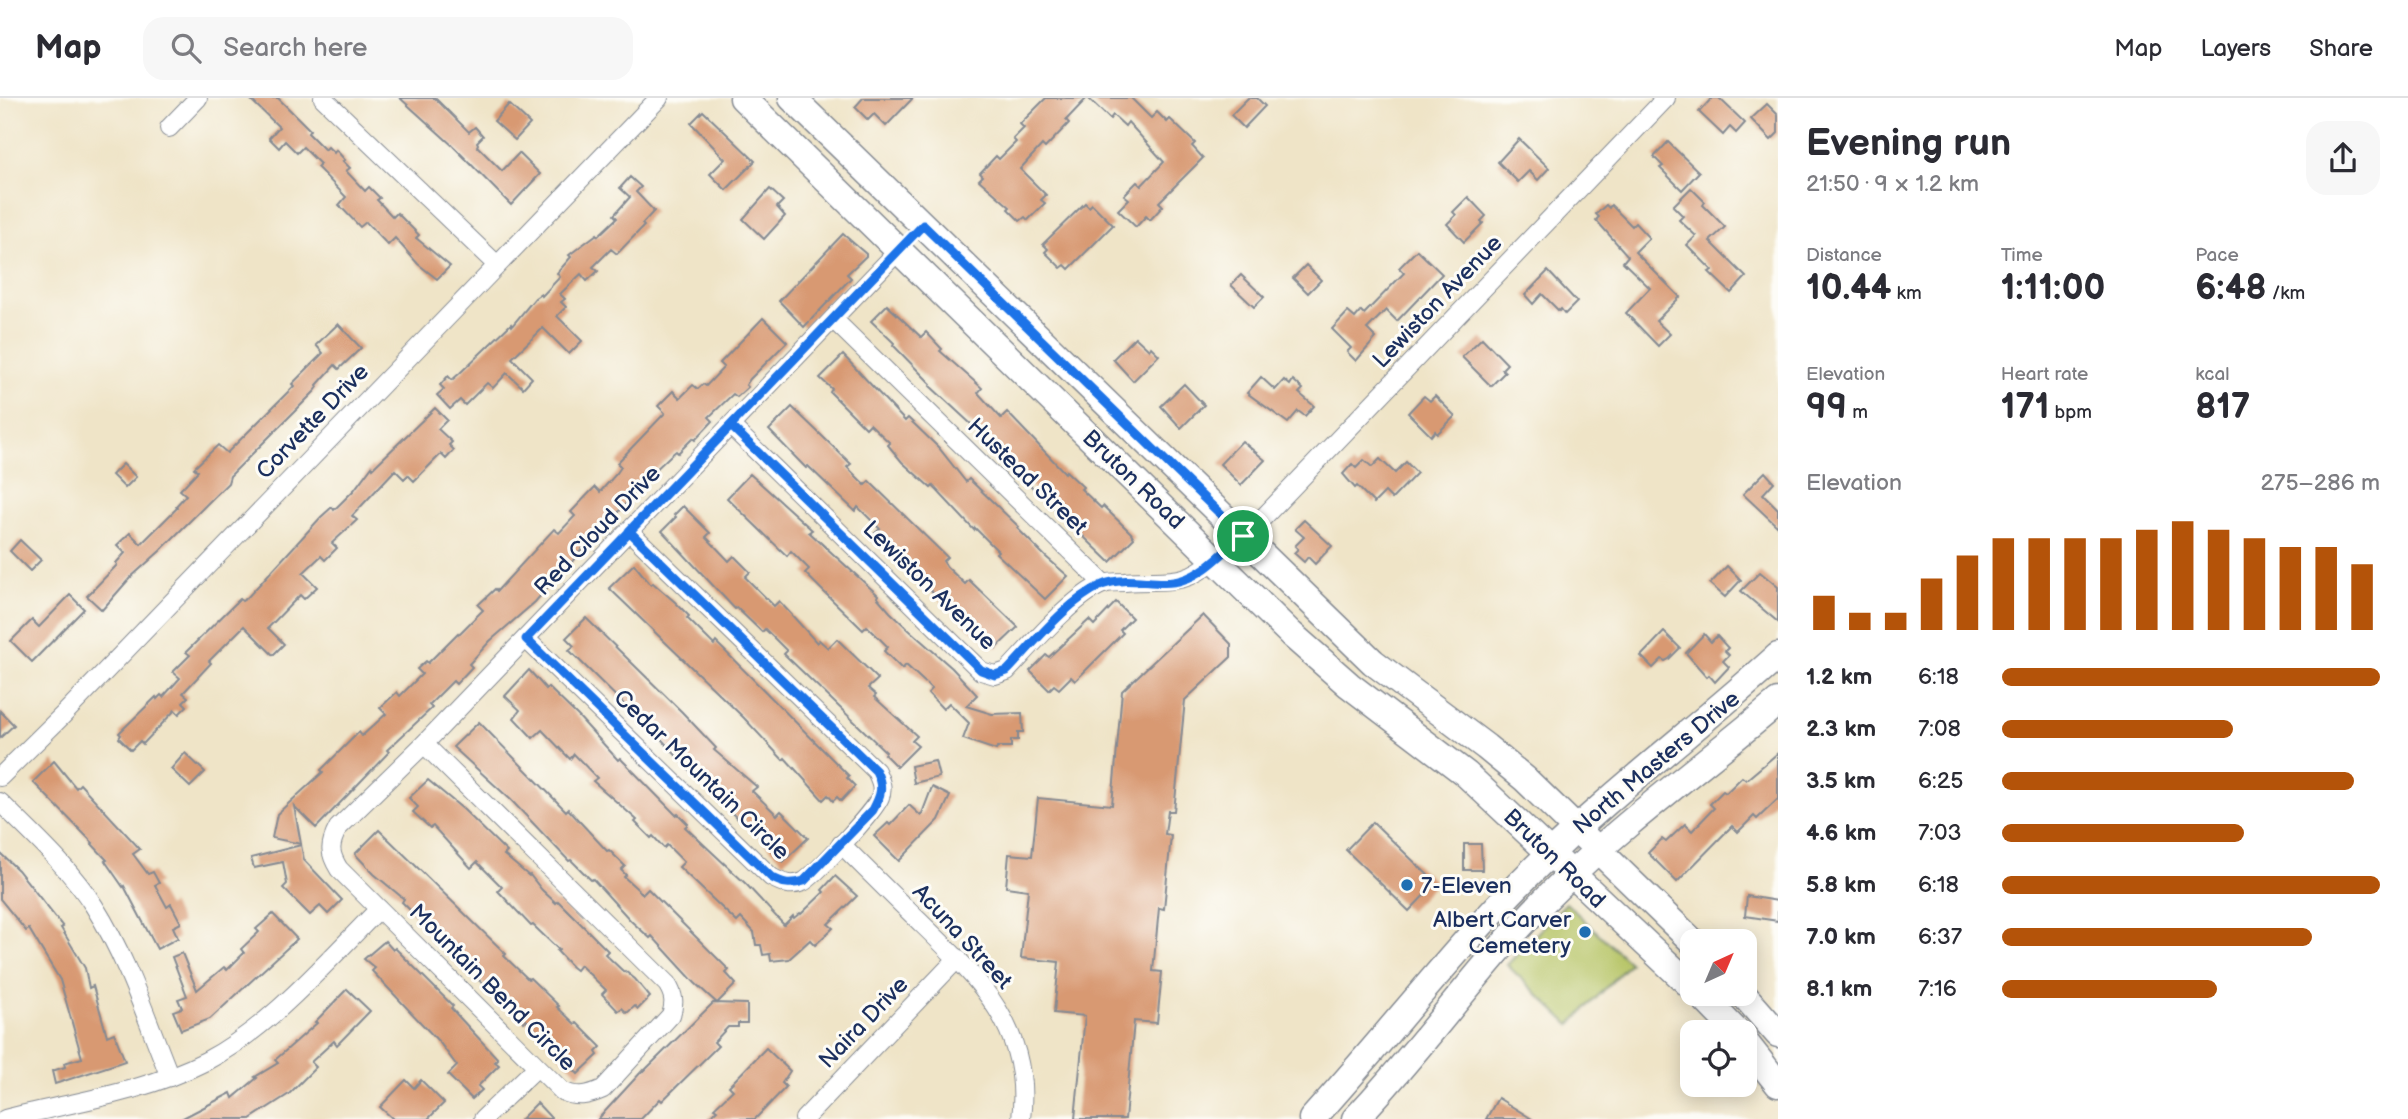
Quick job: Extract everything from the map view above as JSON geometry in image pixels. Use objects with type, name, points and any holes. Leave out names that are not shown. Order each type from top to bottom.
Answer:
[{"type":"main road","name":"Bruton Road","points":[[743,98],[1292,634],[1349,685],[1466,774],[1680,976]]},
{"type":"main road","name":"Bruton Road","points":[[792,98],[1373,662],[1525,779],[1680,929]]},
{"type":"main road","points":[[848,200],[870,174]]},
{"type":"main road","points":[[899,250],[923,225]]},
{"type":"main road","points":[[1041,388],[1064,363]]},
{"type":"main road","points":[[1215,559],[1243,536]]},
{"type":"main road","name":"North Masters Drive","points":[[1312,1119],[1463,943],[1550,854],[1778,656]]},
{"type":"main road","points":[[1349,685],[1373,662]]},
{"type":"main road","name":"North Masters Drive","points":[[1355,1119],[1381,1092],[1497,951],[1572,874],[1659,798],[1778,702]]},
{"type":"main road","points":[[1712,1006],[1725,1020]]},
{"type":"main road","points":[[1754,1006],[1778,1034]]},
{"type":"main road","points":[[1757,1057],[1778,1084]]},
{"type":"street","points":[[169,128],[198,98]]},
{"type":"street","points":[[323,98],[497,264]]},
{"type":"street","name":"Corvette Drive","points":[[0,777],[659,98]]},
{"type":"street","name":"Lewiston Avenue","points":[[1243,536],[1666,98]]},
{"type":"street","name":"Red Cloud Drive","points":[[330,843],[338,828],[526,639],[899,250]]},
{"type":"street","name":"Hustead Street","points":[[832,319],[1104,584]]},
{"type":"street","name":"Lewiston Avenue","points":[[731,426],[981,670],[995,675],[1007,671],[1074,603],[1104,584]]},
{"type":"street","name":"Cedar Mountain Circle","points":[[526,639],[771,877],[781,883],[804,881],[841,844],[873,810],[880,797],[882,785],[876,771],[629,531]]},
{"type":"street","points":[[1104,584],[1144,580],[1181,581],[1201,571],[1215,559]]},
{"type":"street","name":"Mountain Bend Circle","points":[[330,843],[331,856],[339,869],[562,1091],[574,1097],[590,1095],[603,1089],[671,1015],[674,994],[667,984],[424,744]]},
{"type":"street","points":[[0,802],[64,866],[93,905],[124,964],[170,1077]]},
{"type":"street","name":"Acuna Street","points":[[841,844],[958,958],[993,1000],[1010,1031],[1020,1061],[1021,1119]]},
{"type":"street","points":[[5,1119],[130,1091],[207,1060],[280,1007],[379,909]]},
{"type":"street","name":"Naira Drive","points":[[804,1119],[958,958]]},
{"type":"street","points":[[484,1119],[537,1067]]},
{"type":"green space","points":[[1566,903],[1630,963],[1570,1025],[1507,965]]},
{"type":"building","points":[[249,98],[278,98],[310,130],[308,133],[325,150],[328,147],[334,153],[336,150],[350,168],[346,171],[365,191],[369,187],[393,217],[397,213],[419,235],[416,238],[450,266],[437,279],[418,264],[395,238],[388,245],[366,222],[360,227],[339,205],[346,197],[317,167],[320,164],[303,147],[297,153],[285,141],[279,148],[269,138],[279,127]]},
{"type":"building","points":[[400,98],[435,98],[469,132],[475,127],[483,136],[477,146],[502,171],[519,153],[540,174],[511,205],[453,146]]},
{"type":"building","points":[[863,98],[913,98],[886,126],[874,114],[868,120],[855,107]]},
{"type":"building","points":[[1046,98],[1087,98],[1066,120],[1069,123],[1045,148],[1042,145],[1020,169],[1046,195],[1041,200],[1045,203],[1028,220],[1025,217],[1020,221],[1008,209],[1010,207],[979,180],[983,176],[980,173],[996,156],[999,159],[1016,142],[1013,139],[1024,128],[1020,124]]},
{"type":"building","points":[[1088,98],[1131,98],[1151,118],[1157,112],[1167,122],[1170,119],[1195,143],[1192,146],[1203,158],[1159,202],[1163,206],[1150,220],[1146,216],[1136,227],[1118,210],[1129,199],[1124,195],[1137,182],[1141,186],[1164,162],[1128,122],[1125,126],[1113,115],[1110,119]]},
{"type":"building","points":[[1248,98],[1257,98],[1265,106],[1244,128],[1231,115]]},
{"type":"building","points":[[1712,98],[1719,98],[1745,123],[1736,133],[1730,127],[1723,135],[1699,112]]},
{"type":"building","points":[[509,104],[530,124],[515,140],[494,121]]},
{"type":"building","points":[[1767,104],[1778,115],[1778,133],[1771,140],[1751,119]]},
{"type":"building","points":[[703,111],[755,161],[726,190],[710,174],[725,159],[691,123]]},
{"type":"building","points":[[1519,139],[1549,168],[1538,180],[1529,171],[1518,182],[1498,162]]},
{"type":"building","points":[[1668,142],[1699,172],[1682,190],[1660,168],[1663,166],[1654,157]]},
{"type":"building","points":[[630,177],[641,187],[636,192],[654,211],[642,224],[644,226],[617,254],[611,249],[593,267],[598,271],[587,281],[581,274],[560,294],[565,299],[561,302],[566,307],[557,316],[582,341],[569,354],[543,328],[512,358],[532,378],[523,388],[507,373],[493,388],[487,383],[465,405],[460,400],[450,409],[437,395],[444,389],[440,385],[448,376],[452,380],[511,324],[512,326],[535,298],[541,294],[542,296],[560,277],[557,273],[571,257],[569,255],[597,234],[598,236],[617,218],[614,215],[630,197],[620,188]]},
{"type":"building","points":[[1691,188],[1705,202],[1703,205],[1725,227],[1710,241],[1746,277],[1731,293],[1687,245],[1696,236],[1679,220],[1683,216],[1673,206]]},
{"type":"building","points":[[770,189],[783,201],[777,207],[785,216],[764,239],[743,219]]},
{"type":"building","points":[[1468,197],[1486,216],[1481,221],[1483,223],[1464,242],[1447,224],[1456,215],[1453,212]]},
{"type":"building","points":[[1085,203],[1089,207],[1092,204],[1113,225],[1069,269],[1065,265],[1061,268],[1045,252],[1048,249],[1043,244]]},
{"type":"building","points":[[1606,205],[1609,208],[1611,205],[1632,226],[1635,223],[1649,238],[1635,252],[1680,297],[1656,321],[1670,334],[1658,346],[1626,313],[1650,288],[1623,262],[1628,256],[1596,220],[1599,217],[1596,214]]},
{"type":"building","points":[[843,234],[866,256],[847,274],[851,278],[804,327],[779,301]]},
{"type":"building","points":[[1417,250],[1442,274],[1397,321],[1386,310],[1367,329],[1376,338],[1356,361],[1347,352],[1351,348],[1332,329],[1348,312],[1355,318],[1361,311],[1364,314],[1404,273],[1399,268]]},
{"type":"building","points":[[1306,265],[1321,280],[1308,293],[1293,278]]},
{"type":"building","points":[[1548,271],[1577,302],[1565,314],[1542,294],[1533,304],[1525,295]]},
{"type":"building","points":[[1241,275],[1264,297],[1254,307],[1231,285]]},
{"type":"building","points":[[887,305],[921,337],[926,332],[942,349],[940,351],[982,388],[978,393],[1001,418],[1007,412],[1065,473],[1066,471],[1083,487],[1081,489],[1131,533],[1134,538],[1110,562],[930,386],[894,343],[871,321]]},
{"type":"building","points":[[763,318],[787,342],[750,379],[746,385],[748,387],[737,397],[733,394],[709,417],[713,421],[695,440],[693,438],[678,453],[676,451],[648,477],[613,519],[591,538],[555,583],[553,581],[535,602],[490,641],[469,664],[472,667],[456,684],[453,681],[429,705],[432,708],[387,750],[389,752],[316,828],[294,806],[301,844],[272,838],[277,814],[323,772],[321,770],[359,732],[362,736],[386,714],[380,708],[397,692],[400,696],[422,674],[417,669],[426,661],[428,663],[483,610],[478,605],[495,589],[497,591],[554,529],[559,533],[575,516],[571,512],[595,487],[600,492],[617,473],[621,467],[617,463],[665,413],[658,406],[673,391],[680,398],[693,385],[698,389],[703,384],[706,386],[724,367],[720,363]]},
{"type":"building","points":[[338,324],[361,348],[339,369],[335,365],[315,391],[230,476],[228,483],[130,578],[102,610],[87,596],[125,553],[117,545],[130,533],[141,544],[177,508],[186,495],[180,490],[198,471],[194,468],[218,445],[227,453],[294,386],[292,384],[323,353],[316,345]]},
{"type":"building","points":[[1135,337],[1159,355],[1133,381],[1113,359]]},
{"type":"building","points":[[1482,338],[1507,364],[1502,369],[1505,372],[1491,386],[1462,357]]},
{"type":"building","points":[[843,355],[905,421],[908,418],[939,448],[966,482],[969,479],[1068,576],[1045,599],[996,553],[998,551],[975,528],[974,530],[933,486],[931,488],[902,462],[888,445],[890,443],[870,424],[866,428],[830,392],[832,389],[820,378]]},
{"type":"building","points":[[1261,377],[1275,390],[1284,380],[1290,385],[1293,380],[1303,389],[1299,393],[1314,406],[1305,416],[1298,411],[1288,423],[1247,393]]},
{"type":"building","points":[[1184,384],[1204,405],[1181,428],[1161,406]]},
{"type":"building","points":[[1424,396],[1430,401],[1435,396],[1455,416],[1437,434],[1435,431],[1431,436],[1408,413]]},
{"type":"building","points":[[792,407],[851,464],[847,467],[865,485],[869,481],[947,557],[943,561],[947,567],[965,584],[969,580],[1018,627],[996,648],[993,645],[990,648],[975,629],[973,632],[963,619],[903,563],[905,561],[875,533],[880,529],[858,507],[855,511],[808,466],[806,468],[769,430]]},
{"type":"building","points":[[435,408],[447,420],[438,429],[452,442],[449,445],[454,450],[446,459],[441,454],[414,481],[408,475],[404,479],[395,470],[352,516],[357,520],[332,543],[337,548],[325,560],[321,556],[303,573],[317,587],[304,599],[300,595],[268,628],[284,644],[273,655],[244,626],[209,661],[211,663],[183,693],[188,697],[183,702],[187,706],[179,714],[175,710],[143,744],[140,741],[131,750],[119,738],[119,733],[156,697],[163,697],[180,678],[173,672],[190,655],[186,652],[240,599],[242,601],[247,598],[321,517],[332,507],[334,510],[372,466],[373,468]]},
{"type":"building","points":[[1242,441],[1265,460],[1241,485],[1220,464]]},
{"type":"building","points":[[1380,459],[1395,473],[1406,462],[1417,473],[1392,499],[1385,492],[1374,503],[1343,474],[1352,464],[1356,468],[1364,460],[1372,467]]},
{"type":"building","points":[[123,464],[136,477],[125,488],[112,475]]},
{"type":"building","points":[[1765,472],[1774,482],[1763,494],[1778,509],[1778,527],[1743,494]]},
{"type":"building","points":[[750,474],[878,595],[890,612],[952,668],[977,695],[966,706],[992,714],[1022,713],[1023,732],[1018,732],[1018,740],[1011,740],[1011,747],[997,747],[996,750],[963,739],[969,723],[949,703],[943,709],[928,693],[932,689],[906,665],[902,669],[884,651],[888,647],[867,626],[863,630],[805,573],[809,569],[791,551],[787,556],[727,498]]},
{"type":"building","points":[[683,506],[710,533],[706,537],[729,561],[734,556],[750,572],[745,577],[774,606],[779,601],[817,643],[819,640],[828,648],[837,639],[878,679],[868,688],[876,695],[874,697],[917,736],[912,741],[918,746],[897,767],[884,754],[886,752],[784,654],[787,651],[765,629],[762,632],[735,609],[662,531]]},
{"type":"building","points":[[1304,520],[1332,546],[1315,564],[1308,557],[1304,562],[1294,553],[1298,549],[1295,546],[1304,537],[1295,529]]},
{"type":"building","points":[[20,540],[41,560],[30,571],[10,551]]},
{"type":"building","points":[[634,564],[651,585],[653,583],[675,602],[714,645],[716,642],[849,776],[847,778],[855,786],[841,801],[837,797],[833,801],[828,795],[823,800],[785,758],[783,760],[744,718],[609,588]]},
{"type":"building","points":[[1727,566],[1741,580],[1725,597],[1710,584]]},
{"type":"building","points":[[1760,572],[1778,587],[1778,622],[1741,591]]},
{"type":"building","points":[[70,595],[84,609],[32,662],[11,641],[32,620],[39,627]]},
{"type":"building","points":[[1116,602],[1132,618],[1120,630],[1123,633],[1075,681],[1071,677],[1059,689],[1054,685],[1049,690],[1030,671],[1089,620],[1094,625]]},
{"type":"building","points":[[1203,615],[1231,644],[1231,657],[1185,700],[1174,811],[1168,811],[1165,834],[1171,835],[1164,909],[1159,908],[1153,971],[1162,972],[1157,1023],[1134,1021],[1125,1119],[1075,1119],[1085,1016],[1054,1013],[1059,962],[1021,958],[1028,890],[1006,887],[1009,854],[1032,856],[1038,798],[1112,805],[1122,691]]},
{"type":"building","points":[[586,618],[682,712],[716,748],[714,750],[757,787],[752,791],[777,815],[781,811],[808,838],[783,862],[744,820],[741,822],[655,732],[654,734],[569,650],[574,646],[566,638]]},
{"type":"building","points":[[1664,632],[1680,648],[1669,659],[1662,659],[1653,668],[1641,656]]},
{"type":"building","points":[[1704,634],[1711,642],[1717,636],[1728,648],[1725,651],[1729,655],[1723,661],[1729,667],[1715,682],[1709,675],[1707,677],[1686,653]]},
{"type":"building","points":[[529,670],[546,689],[548,687],[578,716],[618,760],[620,758],[688,824],[685,827],[746,884],[784,925],[793,916],[794,918],[801,914],[824,892],[822,890],[835,876],[857,896],[828,924],[833,928],[815,945],[810,940],[789,959],[771,961],[770,954],[763,955],[761,945],[756,945],[754,932],[741,918],[737,922],[679,867],[684,862],[667,845],[664,848],[653,836],[651,838],[635,822],[637,820],[593,781],[597,778],[574,754],[570,759],[542,730],[533,738],[514,718],[520,710],[505,696]]},
{"type":"building","points":[[0,711],[14,725],[0,738]]},
{"type":"building","points":[[479,722],[566,811],[568,809],[607,851],[625,866],[621,870],[626,875],[624,877],[643,894],[648,889],[729,970],[726,973],[736,984],[717,1003],[652,936],[650,938],[631,921],[593,879],[569,861],[511,800],[453,747]]},
{"type":"building","points":[[185,753],[205,772],[190,787],[171,769]]},
{"type":"building","points":[[1778,753],[1778,799],[1757,819],[1754,816],[1738,832],[1732,826],[1677,882],[1648,853],[1662,839],[1666,842],[1685,824],[1692,831],[1714,808],[1710,804],[1723,791],[1726,793],[1742,777],[1746,780]]},
{"type":"building","points":[[54,761],[76,788],[80,784],[140,849],[133,854],[148,874],[153,872],[159,883],[155,885],[167,907],[171,904],[181,923],[173,927],[178,938],[157,949],[124,886],[105,861],[107,860],[33,782]]},
{"type":"building","points":[[935,761],[939,777],[914,783],[911,766]]},
{"type":"building","points":[[428,780],[464,810],[507,852],[504,855],[530,875],[556,903],[558,901],[608,951],[605,954],[635,979],[650,997],[638,1009],[635,1006],[627,1013],[622,1008],[618,1011],[602,994],[606,990],[580,965],[576,970],[572,967],[557,951],[559,950],[531,926],[498,891],[502,887],[477,862],[471,868],[433,826],[430,828],[413,812],[418,807],[409,798]]},
{"type":"building","points":[[932,787],[950,796],[939,820],[899,861],[874,836],[888,823],[890,825],[909,805],[921,816]]},
{"type":"building","points":[[1373,822],[1434,881],[1431,884],[1433,886],[1409,911],[1346,850]]},
{"type":"building","points":[[379,830],[506,954],[504,956],[601,1047],[596,1052],[598,1055],[578,1074],[493,988],[490,991],[454,948],[451,951],[402,902],[404,899],[355,854]]},
{"type":"building","name":"7-Eleven","points":[[1464,844],[1481,844],[1482,870],[1464,870]]},
{"type":"building","points":[[301,845],[304,860],[342,900],[328,914],[320,906],[310,915],[283,888],[287,884],[283,862],[254,868],[251,858]]},
{"type":"building","points":[[0,853],[18,870],[63,927],[61,928],[85,968],[89,988],[93,986],[107,1036],[114,1033],[125,1061],[55,1084],[52,1071],[65,1067],[64,1063],[82,1058],[60,980],[29,929],[26,931],[0,899]]},
{"type":"building","points":[[1747,896],[1778,901],[1778,921],[1745,916]]},
{"type":"building","points":[[273,914],[297,939],[210,1019],[181,1030],[173,1011],[182,1008],[178,999],[187,996],[172,957],[182,953],[197,990],[224,967],[227,970],[244,953],[241,949],[259,932],[256,929]]},
{"type":"building","points":[[385,941],[453,1006],[451,1008],[498,1059],[495,1062],[499,1065],[478,1086],[482,1090],[472,1099],[448,1075],[457,1066],[440,1043],[372,971],[375,968],[364,959]]},
{"type":"building","points":[[347,989],[370,1011],[337,1045],[334,1041],[311,1062],[316,1067],[289,1094],[250,1119],[181,1119],[231,1093],[233,1098],[257,1078],[255,1077],[278,1063],[275,1060],[317,1023],[315,1022]]},
{"type":"building","points":[[713,1003],[747,1004],[747,1023],[728,1027],[714,1042],[718,1046],[641,1119],[598,1119],[643,1070]]},
{"type":"building","points":[[766,1048],[790,1071],[782,1083],[786,1087],[755,1119],[707,1119],[717,1110],[714,1108],[733,1090],[729,1086]]},
{"type":"building","points":[[406,1080],[414,1088],[421,1080],[444,1103],[428,1119],[393,1119],[380,1107]]},
{"type":"building","points":[[1498,1098],[1532,1119],[1486,1119]]},
{"type":"building","points":[[537,1103],[552,1119],[521,1119]]},
{"type":"place","name":"7-Eleven","points":[[1407,885]]},
{"type":"place","name":"Albert Carver Cemetery","points":[[1585,932]]},
{"type":"route","points":[[1243,536],[923,225],[629,531],[876,771],[882,785],[880,797],[873,810],[804,881],[781,883],[771,877],[526,639],[731,426],[981,670],[995,675],[1007,671],[1074,603],[1104,584],[1144,580],[1181,581],[1201,571],[1243,536]]}]
